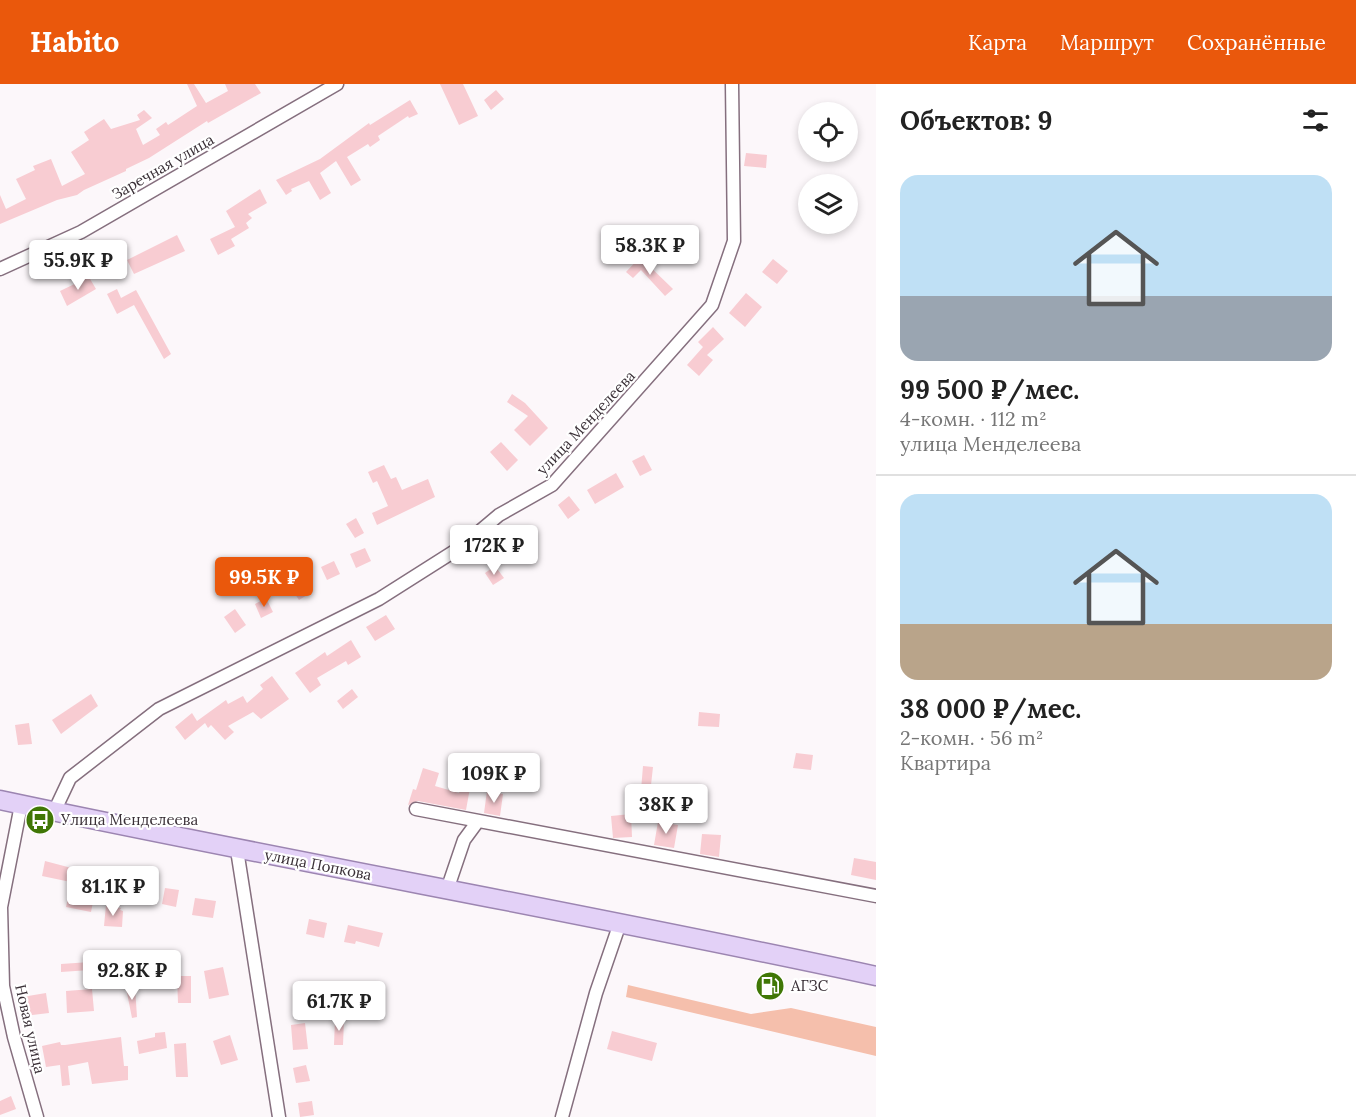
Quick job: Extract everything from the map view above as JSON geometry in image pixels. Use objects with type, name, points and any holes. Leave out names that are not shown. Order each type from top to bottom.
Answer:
[{"type":"main road","name":"улица Попкова","points":[[0,800],[237,850],[629,925],[876,976]]},
{"type":"street","name":"Заречная улица","points":[[0,269],[81,232],[337,84]]},
{"type":"street","name":"улица Менделеева","points":[[54,812],[70,778],[159,709],[379,598],[461,547],[499,515],[552,485],[712,305],[734,241],[732,84]]},
{"type":"street","name":"Новая улица","points":[[21,805],[1,907],[3,987],[14,1037],[37,1117]]},
{"type":"street","points":[[416,809],[876,896]]},
{"type":"street","points":[[447,890],[464,840],[478,821]]},
{"type":"street","points":[[237,850],[279,1117]]},
{"type":"street","points":[[562,1117],[596,993],[629,925]]},
{"type":"shaded area","points":[[628,985],[751,1014],[791,1008],[876,1027],[876,1056],[626,997]]},
{"type":"building","points":[[187,84],[194,84],[206,103],[228,91],[225,84],[255,84],[261,93],[208,123],[207,121],[126,171],[77,195],[57,200],[0,224],[0,195],[6,209],[26,199],[16,179],[35,170],[33,166],[51,159],[62,186],[85,174],[71,152],[89,140],[84,132],[104,119],[111,129],[140,120],[137,115],[144,110],[152,118],[136,129],[143,145],[160,135],[156,129],[166,122],[168,125],[197,106]]},
{"type":"building","points":[[440,84],[463,84],[478,116],[459,125]]},
{"type":"building","points":[[496,90],[504,99],[491,110],[484,100]]},
{"type":"building","points":[[410,100],[418,114],[409,118],[408,116],[378,136],[380,140],[370,147],[368,144],[347,157],[361,180],[351,186],[336,161],[320,173],[331,193],[320,200],[309,181],[291,189],[292,191],[286,195],[276,180],[320,159],[369,123],[370,125]]},
{"type":"building","points":[[746,153],[767,155],[766,168],[744,166]]},
{"type":"building","points":[[260,189],[267,203],[248,214],[252,218],[246,223],[249,228],[231,239],[235,246],[218,255],[210,239],[235,227],[226,211]]},
{"type":"building","points":[[177,235],[185,251],[134,274],[127,260]]},
{"type":"building","points":[[640,257],[673,289],[665,296],[641,270],[633,278],[626,272]]},
{"type":"building","points":[[773,259],[788,271],[777,284],[762,272]]},
{"type":"building","points":[[89,277],[96,289],[67,306],[60,291]]},
{"type":"building","points":[[117,289],[121,298],[136,290],[171,354],[164,359],[134,305],[117,314],[107,294]]},
{"type":"building","points":[[746,293],[762,307],[745,327],[729,313]]},
{"type":"building","points":[[713,327],[724,339],[707,355],[713,360],[699,376],[687,365],[703,347],[698,342]]},
{"type":"building","points":[[512,394],[525,403],[548,428],[530,446],[514,430],[528,416],[507,402]]},
{"type":"building","points":[[501,442],[518,460],[507,471],[490,452]]},
{"type":"building","points":[[644,455],[652,470],[640,476],[632,461]]},
{"type":"building","points":[[384,465],[391,479],[396,477],[402,490],[428,479],[435,497],[377,525],[372,513],[388,506],[377,481],[373,483],[368,472]]},
{"type":"building","points":[[616,473],[624,487],[595,504],[587,490]]},
{"type":"building","points":[[569,496],[580,510],[568,519],[558,505]]},
{"type":"building","points":[[356,518],[364,533],[355,538],[346,524]]},
{"type":"building","points":[[365,548],[371,561],[356,568],[350,554]]},
{"type":"building","points":[[334,561],[340,574],[327,580],[321,567]]},
{"type":"building","points":[[495,566],[504,578],[493,585],[485,573]]},
{"type":"building","points":[[305,579],[312,592],[299,600],[291,588]]},
{"type":"building","points":[[266,598],[273,612],[261,618],[255,604]]},
{"type":"building","points":[[235,609],[246,625],[235,633],[224,617]]},
{"type":"building","points":[[386,615],[395,629],[375,641],[366,627]]},
{"type":"building","points":[[351,640],[361,657],[348,665],[346,661],[317,678],[321,685],[310,693],[295,673],[325,652],[327,656]]},
{"type":"building","points":[[272,676],[289,699],[261,719],[253,712],[228,726],[234,732],[225,740],[211,725],[208,728],[205,723],[185,740],[175,727],[192,713],[197,721],[226,700],[228,704],[243,696],[247,703],[263,689],[260,685]]},
{"type":"building","points":[[352,689],[358,697],[343,709],[337,701]]},
{"type":"building","points":[[91,694],[98,706],[61,734],[52,720]]},
{"type":"building","points":[[699,712],[720,714],[719,727],[698,726]]},
{"type":"building","points":[[29,723],[32,744],[18,745],[15,725]]},
{"type":"building","points":[[796,753],[813,755],[811,770],[793,768]]},
{"type":"building","points":[[643,766],[653,767],[649,803],[640,802]]},
{"type":"building","points":[[423,768],[439,773],[435,786],[459,793],[461,786],[470,788],[466,810],[418,801],[408,805]]},
{"type":"building","points":[[487,791],[503,794],[500,816],[484,813]]},
{"type":"building","points":[[631,814],[632,837],[613,838],[611,816]]},
{"type":"building","points":[[658,822],[678,825],[674,848],[654,845]]},
{"type":"building","points":[[702,834],[721,835],[719,857],[700,854]]},
{"type":"building","points":[[854,858],[876,862],[876,880],[851,875]]},
{"type":"building","points":[[45,861],[98,875],[96,885],[42,876]]},
{"type":"building","points":[[108,878],[125,881],[123,895],[108,891]]},
{"type":"building","points":[[165,888],[179,890],[176,907],[162,904]]},
{"type":"building","points":[[68,898],[93,902],[91,912],[66,907]]},
{"type":"building","points":[[195,898],[216,901],[213,918],[192,915]]},
{"type":"building","points":[[106,905],[121,908],[120,910],[123,911],[122,927],[104,926]]},
{"type":"building","points":[[309,919],[327,923],[324,938],[306,934]]},
{"type":"building","points":[[348,925],[383,933],[379,947],[356,941],[355,944],[344,942]]},
{"type":"building","points":[[90,962],[90,970],[61,972],[61,964]]},
{"type":"building","points":[[223,967],[229,995],[209,999],[204,971]]},
{"type":"building","points":[[766,975],[779,977],[775,998],[762,995]]},
{"type":"building","points":[[177,976],[191,976],[191,1003],[178,1003]]},
{"type":"building","points":[[135,987],[137,1017],[132,1018],[126,988]]},
{"type":"building","points":[[92,989],[94,1011],[67,1013],[66,991]]},
{"type":"building","points":[[46,993],[49,1013],[24,1016],[22,997]]},
{"type":"building","points":[[335,1019],[344,1020],[343,1045],[334,1045]]},
{"type":"building","points":[[305,1023],[308,1049],[293,1050],[291,1025]]},
{"type":"building","points":[[612,1031],[657,1043],[652,1061],[607,1049]]},
{"type":"building","points":[[165,1032],[167,1048],[139,1054],[137,1041],[155,1037],[155,1033]]},
{"type":"building","points":[[230,1035],[238,1060],[221,1065],[213,1041]]},
{"type":"building","points":[[121,1037],[124,1066],[128,1066],[128,1080],[92,1084],[88,1062],[68,1066],[70,1085],[62,1086],[60,1065],[46,1067],[42,1046],[60,1042],[61,1045],[65,1045]]},
{"type":"building","points":[[186,1043],[188,1077],[176,1077],[174,1044]]},
{"type":"building","points":[[306,1065],[310,1081],[296,1083],[293,1068]]},
{"type":"building","points":[[11,1096],[16,1109],[0,1115],[0,1101]]},
{"type":"building","points":[[312,1101],[314,1115],[300,1117],[298,1103]]},
{"type":"place","name":"Улица Менделеева","points":[[40,820]]},
{"type":"place","name":"АГЗС","points":[[770,986]]}]
